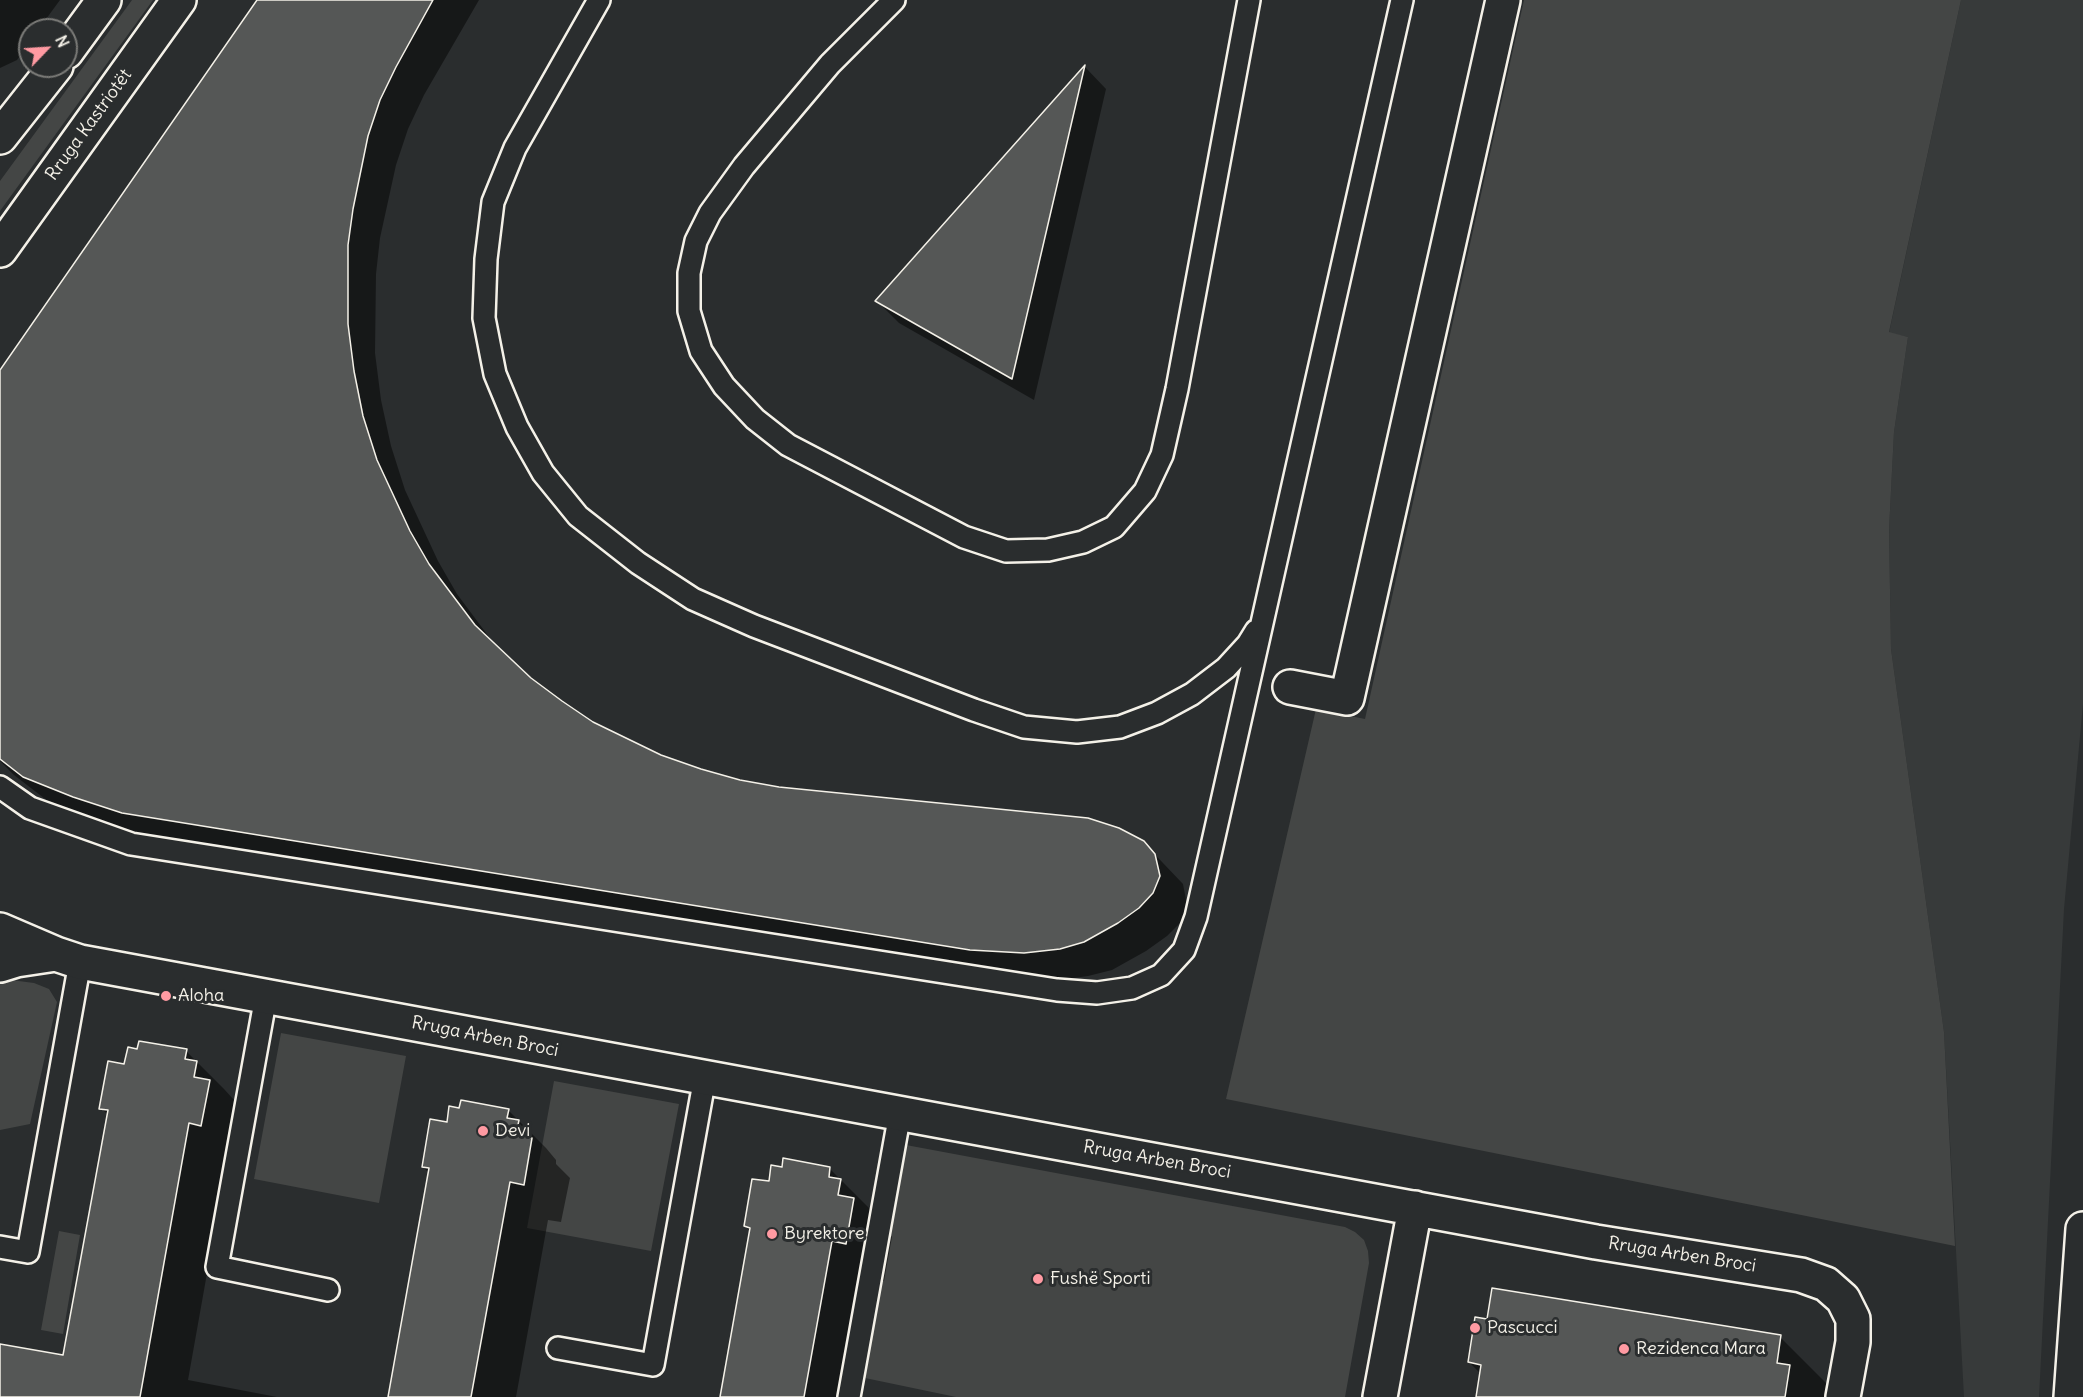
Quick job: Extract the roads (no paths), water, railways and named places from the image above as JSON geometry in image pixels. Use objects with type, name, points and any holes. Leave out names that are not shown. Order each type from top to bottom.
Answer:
[{"type":"street","points":[[78,36],[104,0]]},
{"type":"street","name":"Rruga Kastriotët","points":[[0,250],[179,0]]},
{"type":"street","points":[[1290,687],[1347,698],[1503,0]]},
{"type":"street","points":[[0,137],[47,78]]},
{"type":"street","name":"Rruga Arben Broci","points":[[0,930],[68,958],[266,996],[1596,1242],[1801,1275],[1826,1284],[1843,1299],[1853,1319],[1853,1342],[1843,1397]]},
{"type":"street","name":"Rruga Arben Broci","points":[[0,965],[68,958]]},
{"type":"street","points":[[1380,1397],[1414,1208]]},
{"type":"street","points":[[2071,1397],[2083,1229]]},
{"type":"lane","points":[[599,0],[515,148],[493,202],[486,259],[484,318],[495,374],[517,427],[538,464],[578,516],[638,563],[693,599],[776,634],[1024,727],[1077,732],[1120,726],[1157,713],[1192,694],[1226,668],[1248,644],[1263,619]]},
{"type":"lane","points":[[894,0],[830,64],[744,166],[710,213],[696,241],[689,273],[689,311],[701,351],[724,386],[755,419],[788,445],[964,537],[1006,550],[1048,550],[1083,542],[1114,527],[1145,491],[1162,455],[1177,389],[1249,0]]},
{"type":"lane","points":[[1386,0],[1392,45]]},
{"type":"lane","points":[[0,787],[30,808],[130,844],[1057,990],[1097,993],[1132,988],[1161,975],[1184,950],[1196,917],[1402,0]]},
{"type":"lane","points":[[0,1247],[28,1252],[68,958]]},
{"type":"lane","points":[[266,996],[217,1267],[328,1290]]},
{"type":"lane","points":[[558,1348],[653,1365],[705,1077]]},
{"type":"lane","points":[[849,1397],[900,1113]]},
{"type":"place","name":"Aloha","points":[[166,996]]},
{"type":"place","name":"Devi","points":[[483,1131]]},
{"type":"place","name":"Byrektore","points":[[772,1234]]},
{"type":"place","name":"Fushë Sporti","points":[[1038,1279]]},
{"type":"place","name":"Pascucci","points":[[1475,1328]]},
{"type":"place","name":"Rezidenca Mara","points":[[1624,1349]]}]
